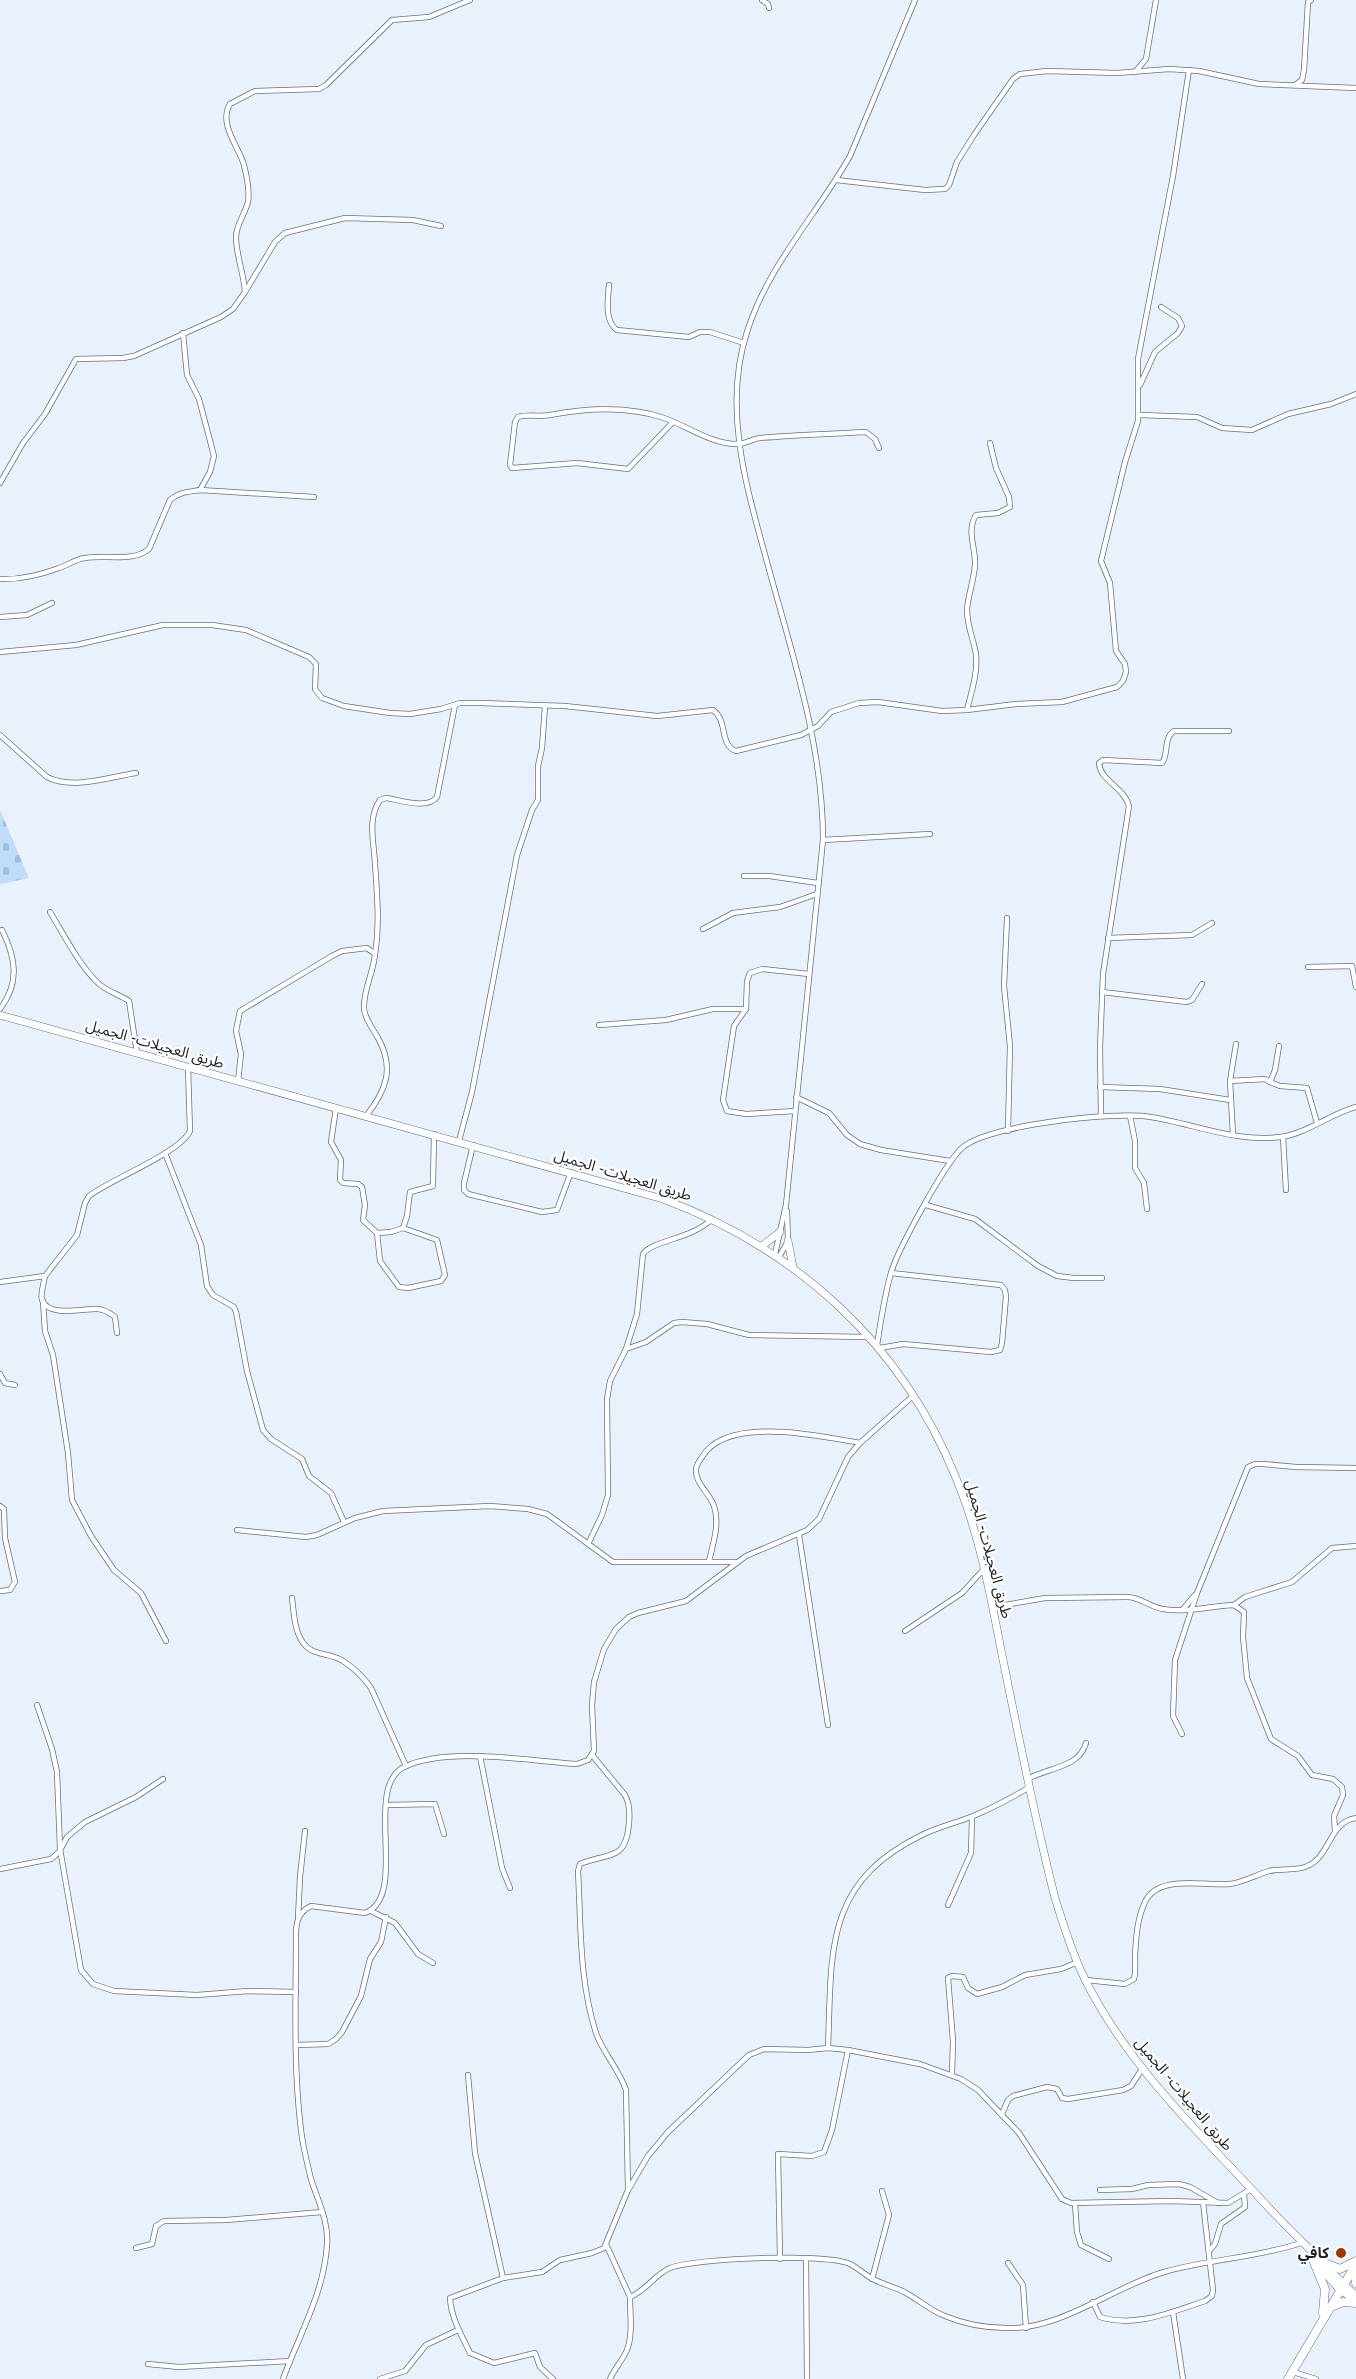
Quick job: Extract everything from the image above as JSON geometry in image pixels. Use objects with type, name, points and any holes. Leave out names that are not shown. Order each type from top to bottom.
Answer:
[{"type":"highway","points":[[1318,2261],[1340,2269],[1355,2264]]},
{"type":"highway","points":[[1318,2261],[1325,2289],[1324,2316]]},
{"type":"highway","points":[[1355,2264],[1356,2283]]},
{"type":"highway","points":[[1290,2375],[1355,2264]]},
{"type":"highway","points":[[1324,2316],[1340,2302],[1356,2302]]},
{"type":"main road","name":"طريق العجيلات- الجميل","points":[[0,1015],[663,1199],[711,1219],[762,1246],[794,1267],[832,1298],[878,1347],[914,1395],[956,1478],[969,1511],[993,1607],[1055,1898],[1086,1980],[1117,2034],[1142,2069],[1205,2142],[1341,2287]]},
{"type":"main road","points":[[762,1246],[780,1232]]},
{"type":"main road","points":[[788,1241],[794,1267]]},
{"type":"main road","points":[[1341,2287],[1356,2295]]},
{"type":"main road","points":[[1341,2287],[1356,2302]]},
{"type":"street","points":[[245,292],[236,235],[248,201],[248,187],[241,154],[231,137],[227,112],[230,104],[255,91],[319,89],[332,80],[392,20],[429,17],[470,0]]},
{"type":"street","points":[[762,0],[768,4],[769,8]]},
{"type":"street","points":[[777,1256],[786,1205],[823,840],[822,796],[811,730],[749,496],[739,444],[737,402],[744,343],[770,277],[836,180],[868,115],[915,0]]},
{"type":"street","points":[[1135,72],[1146,58],[1156,0]]},
{"type":"street","points":[[1295,85],[1302,80],[1304,70],[1308,3],[1311,0]]},
{"type":"street","points":[[836,180],[941,191],[949,185],[957,162],[991,109],[1013,79],[1020,74],[1047,71],[1135,72],[1169,69],[1189,70],[1259,84],[1356,88]]},
{"type":"street","points":[[0,652],[76,645],[163,625],[232,627],[246,630],[309,657],[316,664],[315,689],[329,701],[366,710],[410,714],[455,705],[480,703],[587,708],[657,716],[713,710],[719,715],[727,744],[736,751],[801,735],[818,726],[831,712],[860,703],[878,702],[942,711],[967,710],[1016,704],[1062,702],[1117,687],[1124,681],[1125,664],[1114,644],[1110,583],[1101,561],[1139,415],[1138,358],[1173,176],[1189,70]]},
{"type":"street","points":[[0,483],[23,443],[45,414],[76,358],[129,358],[208,324],[227,313],[233,309],[245,292],[275,242],[285,233],[345,218],[413,220],[441,225]]},
{"type":"street","points":[[609,285],[609,320],[617,330],[689,337],[700,332],[710,332],[744,343]]},
{"type":"street","points":[[1139,387],[1155,352],[1178,333],[1182,326],[1178,318],[1161,307]]},
{"type":"street","points":[[183,333],[187,375],[199,399],[214,456],[210,472],[200,490]]},
{"type":"street","points":[[1139,415],[1197,417],[1222,428],[1252,430],[1288,414],[1331,404],[1356,394]]},
{"type":"street","points":[[673,422],[628,469],[577,463],[512,468],[510,465],[515,422],[521,416],[621,410],[650,414],[673,422],[700,434],[739,444],[756,438],[866,432],[875,439],[879,448]]},
{"type":"street","points":[[967,710],[976,658],[968,626],[969,599],[975,566],[972,547],[973,522],[976,515],[998,513],[1010,507],[1009,497],[996,468],[990,442]]},
{"type":"street","points":[[0,579],[13,580],[39,575],[86,557],[144,554],[149,549],[170,500],[177,495],[200,490],[314,497]]},
{"type":"street","points":[[0,617],[27,615],[52,603]]},
{"type":"street","points":[[366,1116],[380,1098],[387,1080],[385,1054],[364,1013],[366,990],[375,954],[377,903],[372,833],[373,813],[380,800],[386,798],[425,804],[437,798],[455,705]]},
{"type":"street","points":[[459,1141],[472,1092],[517,855],[532,810],[538,800],[538,766],[542,748],[545,706]]},
{"type":"street","points":[[1101,1116],[1102,992],[1107,938],[1129,806],[1124,794],[1100,771],[1099,763],[1103,760],[1162,763],[1166,759],[1168,738],[1174,730],[1229,730]]},
{"type":"street","points":[[0,735],[47,777],[56,782],[75,782],[136,773]]},
{"type":"street","points":[[823,840],[930,834]]},
{"type":"street","points":[[744,876],[769,876],[818,883]]},
{"type":"street","points":[[703,929],[733,913],[780,907],[817,894]]},
{"type":"street","points":[[51,912],[75,952],[97,982],[110,992],[129,1001],[137,1053]]},
{"type":"street","points":[[1007,918],[1004,986],[1010,1046],[1008,1131]]},
{"type":"street","points":[[1107,938],[1192,935],[1212,923]]},
{"type":"street","points":[[0,1009],[10,994],[15,974],[9,945],[2,930]]},
{"type":"street","points":[[238,1081],[241,1054],[236,1031],[237,1017],[245,1006],[342,951],[362,947],[372,950],[375,954]]},
{"type":"street","points":[[1308,966],[1352,966],[1356,987]]},
{"type":"street","points":[[795,1111],[739,1114],[725,1108],[723,1100],[734,1026],[746,1009],[747,981],[753,971],[762,969],[809,974]]},
{"type":"street","points":[[1102,992],[1187,1002],[1192,999],[1202,984]]},
{"type":"street","points":[[599,1025],[666,1020],[713,1009],[746,1009]]},
{"type":"street","points":[[1233,1135],[1230,1081],[1236,1044]]},
{"type":"street","points":[[1270,1082],[1275,1070],[1279,1046]]},
{"type":"street","points":[[166,1641],[141,1593],[114,1570],[91,1536],[72,1500],[68,1454],[53,1355],[45,1331],[43,1301],[45,1276],[77,1235],[89,1196],[187,1138],[190,1131],[188,1067]]},
{"type":"street","points":[[1230,1081],[1265,1079],[1280,1086],[1307,1088],[1317,1123]]},
{"type":"street","points":[[1100,1087],[1160,1089],[1230,1100]]},
{"type":"street","points":[[796,1097],[829,1113],[847,1135],[860,1144],[881,1150],[950,1161]]},
{"type":"street","points":[[336,1107],[331,1142],[341,1160],[340,1180],[343,1183],[358,1184],[363,1187],[365,1205],[363,1220],[377,1233],[380,1261],[399,1287],[415,1287],[441,1281],[445,1275],[437,1240],[403,1228],[377,1233]]},
{"type":"street","points":[[891,1273],[1001,1285],[1006,1297],[1002,1343],[998,1351],[903,1344],[878,1347],[891,1273],[899,1253],[950,1161],[966,1144],[1008,1131],[1050,1122],[1101,1116],[1149,1117],[1233,1135],[1257,1138],[1283,1137],[1356,1107]]},
{"type":"street","points":[[1131,1116],[1135,1140],[1135,1168],[1144,1184],[1147,1209]]},
{"type":"street","points":[[403,1228],[410,1192],[433,1186],[434,1134]]},
{"type":"street","points":[[1283,1137],[1286,1190]]},
{"type":"street","points":[[473,1145],[464,1183],[464,1190],[468,1194],[542,1212],[554,1211],[559,1207],[571,1172]]},
{"type":"street","points":[[165,1153],[201,1245],[207,1286],[213,1295],[234,1307],[236,1312],[247,1371],[263,1430],[278,1444],[302,1459],[309,1476],[331,1493],[344,1522]]},
{"type":"street","points":[[777,1256],[788,1241],[786,1205]]},
{"type":"street","points":[[926,1205],[975,1219],[1038,1266],[1057,1276],[1102,1278]]},
{"type":"street","points":[[588,1544],[602,1515],[608,1495],[607,1399],[610,1381],[626,1348],[637,1314],[643,1254],[651,1247],[693,1233],[711,1219]]},
{"type":"street","points":[[0,1282],[45,1276]]},
{"type":"street","points":[[43,1301],[57,1310],[104,1310],[115,1317],[117,1333]]},
{"type":"street","points":[[626,1348],[646,1342],[674,1323],[682,1322],[707,1324],[749,1335],[868,1336]]},
{"type":"street","points":[[0,1374],[5,1383],[15,1385]]},
{"type":"street","points":[[371,1911],[384,1894],[387,1805],[391,1783],[395,1775],[406,1766],[443,1758],[480,1756],[578,1764],[584,1762],[594,1751],[592,1705],[594,1682],[601,1657],[611,1636],[629,1617],[686,1601],[736,1562],[755,1551],[799,1535],[819,1519],[845,1463],[860,1443],[914,1395]]},
{"type":"street","points":[[710,1561],[716,1528],[716,1512],[696,1472],[697,1466],[709,1448],[732,1437],[777,1431],[799,1432],[860,1443]]},
{"type":"street","points":[[1182,1734],[1173,1716],[1174,1665],[1197,1593],[1248,1467],[1263,1464],[1356,1468]]},
{"type":"street","points":[[0,1506],[4,1509],[5,1538],[15,1582],[10,1590],[0,1591]]},
{"type":"street","points":[[237,1530],[306,1537],[317,1535],[344,1522],[383,1511],[480,1506],[513,1508],[547,1514],[609,1560],[620,1563],[736,1562]]},
{"type":"street","points":[[799,1535],[828,1725]]},
{"type":"street","points":[[993,1607],[1045,1598],[1127,1597],[1140,1598],[1159,1608],[1183,1609],[1234,1605],[1245,1597],[1292,1582],[1332,1548],[1356,1546]]},
{"type":"street","points":[[905,1631],[962,1593],[984,1569]]},
{"type":"street","points":[[1183,1609],[1197,1593]]},
{"type":"street","points":[[1245,1597],[1243,1637],[1247,1678],[1271,1739],[1298,1756],[1312,1775],[1333,1779],[1342,1787],[1343,1794],[1334,1816],[1335,1831]]},
{"type":"street","points":[[292,1598],[298,1634],[303,1644],[316,1652],[343,1661],[366,1680],[406,1766]]},
{"type":"street","points":[[1234,1605],[1244,1612]]},
{"type":"street","points":[[37,1705],[57,1772],[60,1849],[81,1970],[93,1984],[114,1991],[197,1995],[248,1991],[296,1992]]},
{"type":"street","points":[[828,2048],[831,1984],[838,1922],[856,1886],[893,1850],[924,1834],[972,1817],[1029,1783],[1045,1770],[1075,1761],[1084,1751],[1086,1743]]},
{"type":"street","points":[[592,1755],[629,1802],[630,1815],[627,1841],[624,1847],[616,1853],[580,1864],[578,1871],[584,1990],[598,2040],[622,2078],[626,2090],[628,2190]]},
{"type":"street","points":[[480,1756],[502,1869],[510,1888]]},
{"type":"street","points":[[0,1869],[51,1859],[67,1837],[85,1822],[136,1797],[163,1779]]},
{"type":"street","points":[[387,1805],[435,1803],[444,1834]]},
{"type":"street","points":[[948,1905],[971,1853],[972,1817]]},
{"type":"street","points":[[1086,1980],[1125,1984],[1132,1982],[1135,1976],[1136,1934],[1139,1920],[1144,1903],[1154,1891],[1178,1884],[1239,1882],[1272,1871],[1303,1868],[1318,1859],[1335,1831],[1346,1821],[1356,1818]]},
{"type":"street","points":[[283,2379],[310,2314],[323,2269],[327,2234],[302,2139],[297,2045],[296,1929],[305,1831]]},
{"type":"street","points":[[298,1918],[304,1909],[311,1906],[358,1913],[371,1911],[395,1923],[417,1954],[433,1964]]},
{"type":"street","points":[[297,2045],[328,2044],[342,2032],[361,1996],[370,1959],[381,1942],[386,1917]]},
{"type":"street","points":[[952,2075],[953,2041],[948,1978],[963,1977],[968,1988],[977,1994],[1002,1987],[1025,1975],[1053,1971],[1078,1962]]},
{"type":"street","points":[[553,2379],[540,2367],[535,2353],[494,2363],[470,2353],[458,2330],[450,2298],[503,2278],[542,2272],[560,2260],[604,2248],[628,2190],[648,2156],[668,2132],[749,2055],[764,2049],[848,2050],[920,2064],[952,2075],[978,2090],[1002,2114],[1025,2141],[1062,2199],[1075,2204],[1135,2201],[1220,2204],[1231,2202],[1251,2189]]},
{"type":"street","points":[[780,2259],[777,2154],[812,2156],[824,2152],[832,2130],[848,2050]]},
{"type":"street","points":[[1002,2114],[1008,2100],[1013,2096],[1047,2087],[1057,2089],[1062,2098],[1068,2099],[1123,2090],[1131,2086],[1142,2069]]},
{"type":"street","points":[[468,2075],[475,2153],[503,2278]]},
{"type":"street","points":[[1100,2190],[1132,2189],[1148,2184],[1179,2184],[1190,2187],[1220,2204]]},
{"type":"street","points":[[1132,2189],[1135,2201]]},
{"type":"street","points":[[872,2278],[889,2215],[882,2191]]},
{"type":"street","points":[[1209,2251],[1215,2244],[1221,2224],[1245,2207],[1244,2194]]},
{"type":"street","points":[[1093,2302],[1100,2317],[1114,2322],[1145,2320],[1173,2312],[1212,2296],[1203,2202]]},
{"type":"street","points":[[1075,2204],[1077,2232],[1081,2245],[1108,2259]]},
{"type":"street","points":[[136,2248],[152,2244],[156,2226],[164,2221],[226,2220],[322,2212]]},
{"type":"street","points":[[606,2244],[630,2297],[629,2343],[610,2379]]},
{"type":"street","points":[[630,2297],[640,2292],[662,2272],[679,2265],[717,2261],[806,2259],[850,2264],[945,2316],[988,2327],[1026,2328],[1056,2318],[1149,2277],[1302,2244]]},
{"type":"street","points":[[806,2259],[807,2379]]},
{"type":"street","points":[[1008,2263],[1023,2285],[1026,2328]]},
{"type":"street","points":[[1173,2312],[1183,2379]]},
{"type":"street","points":[[381,2379],[405,2371],[426,2345],[458,2330]]},
{"type":"street","points":[[148,2364],[179,2367],[290,2361]]},
{"type":"street","points":[[1290,2375],[1315,2379]]},
{"type":"green space","points":[[0,810],[29,878],[0,884]]},
{"type":"place","name":"كافي","points":[[1341,2253]]}]
